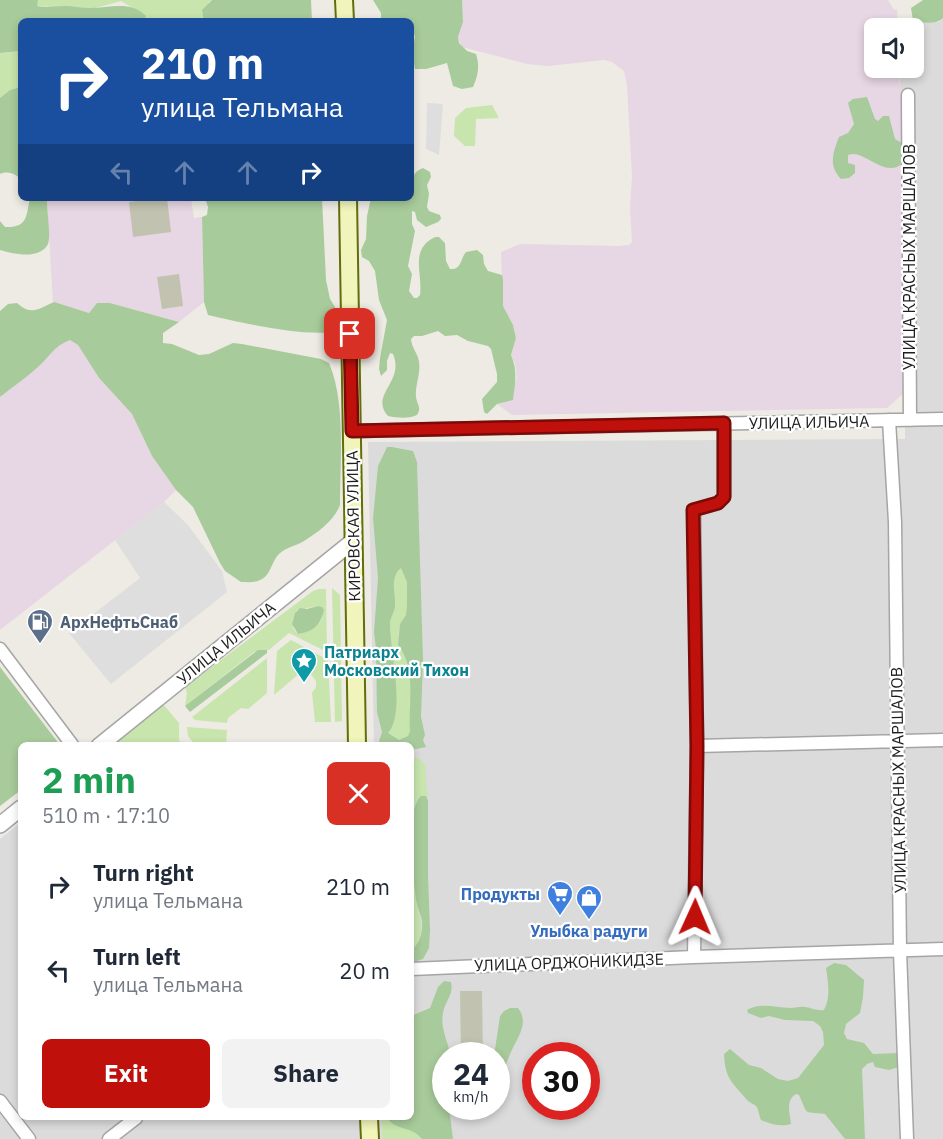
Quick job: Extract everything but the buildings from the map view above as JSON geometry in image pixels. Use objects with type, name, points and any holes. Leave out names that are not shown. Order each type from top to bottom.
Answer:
[{"type":"main road","points":[[344,0],[345,18]]},
{"type":"main road","name":"КИРОВСКАЯ УЛИЦА","points":[[348,201],[357,742]]},
{"type":"main road","points":[[369,1120],[370,1139]]},
{"type":"street","name":"УЛИЦА КРАСНЫХ МАРШАЛОВ","points":[[908,95],[910,420]]},
{"type":"street","name":"УЛИЦА ИЛЬИЧА","points":[[352,431],[943,419]]},
{"type":"street","name":"УЛИЦА КРАСНЫХ МАРШАЛОВ","points":[[889,420],[895,522],[900,951],[907,1139]]},
{"type":"street","points":[[694,957],[697,746],[693,510],[718,503],[724,497],[724,423]]},
{"type":"street","name":"УЛИЦА ИЛЬИЧА","points":[[104,742],[353,541]]},
{"type":"street","points":[[0,649],[70,742]]},
{"type":"street","points":[[697,746],[943,740]]},
{"type":"street","points":[[0,825],[18,810]]},
{"type":"street","name":"УЛИЦА ОРДЖОНИКИДЗЕ","points":[[414,969],[943,949]]},
{"type":"street","points":[[0,1101],[29,1139]]},
{"type":"street","points":[[109,1139],[133,1120]]},
{"type":"shaded area","points":[[462,0],[888,0],[894,10],[897,9],[897,18],[864,18],[864,78],[899,78],[899,84],[904,90],[905,392],[887,408],[512,415],[497,404],[505,402],[514,395],[517,378],[515,363],[511,355],[516,338],[513,325],[503,306],[501,252],[520,244],[618,246],[629,245],[632,242],[630,209],[632,176],[627,85],[624,71],[612,62],[604,60],[548,66],[527,64],[462,47],[458,38],[463,22]]},
{"type":"shaded area","points":[[943,18],[943,1139],[0,1139],[0,839],[18,824],[18,1120],[414,1120],[414,742],[374,742],[368,442],[905,439],[904,161],[900,78],[924,78],[924,22],[939,22]]},
{"type":"shaded area","points":[[427,103],[443,104],[439,155],[426,149]]},
{"type":"shaded area","points":[[47,201],[191,201],[194,218],[202,217],[204,302],[179,322],[110,303],[90,313],[53,303]]},
{"type":"shaded area","points":[[167,201],[171,232],[133,237],[129,202]]},
{"type":"shaded area","points":[[179,274],[183,306],[162,309],[157,277]]},
{"type":"shaded area","points":[[70,340],[78,345],[99,378],[132,414],[152,456],[176,490],[164,502],[0,630],[0,397],[39,366],[52,350]]},
{"type":"shaded area","points":[[164,502],[188,525],[222,571],[227,592],[111,684],[69,633],[140,578],[115,540]]},
{"type":"shaded area","points":[[460,991],[482,991],[483,1042],[461,1042]]},
{"type":"green space","points":[[0,0],[38,0],[37,6],[44,7],[127,6],[146,16],[145,18],[18,18],[18,51],[0,53]]},
{"type":"green space","points":[[38,0],[212,0],[209,2],[205,18],[145,18],[146,16],[121,1],[92,9],[36,6]]},
{"type":"green space","points":[[212,0],[311,0],[312,18],[203,18],[202,10]]},
{"type":"green space","points":[[373,0],[462,0],[463,22],[458,37],[459,43],[467,51],[476,54],[478,71],[473,87],[462,89],[453,86],[447,63],[426,69],[415,69],[414,18],[381,18],[381,13]]},
{"type":"green space","points":[[923,0],[943,0],[943,18],[924,23],[924,18],[913,18],[911,8]]},
{"type":"green space","points":[[18,51],[18,88],[10,90],[0,98],[0,53]]},
{"type":"green space","points":[[18,88],[18,177],[11,173],[0,174],[0,98],[10,90]]},
{"type":"green space","points":[[867,97],[875,119],[878,121],[883,116],[889,116],[895,139],[904,144],[903,163],[889,168],[861,156],[848,155],[848,163],[855,165],[855,173],[849,178],[841,179],[834,169],[833,159],[839,137],[848,133],[854,124],[848,103],[853,99]]},
{"type":"green space","points":[[492,105],[499,118],[476,119],[475,146],[465,146],[454,136],[455,118],[466,108]]},
{"type":"green space","points":[[423,168],[430,172],[431,177],[427,185],[429,194],[427,207],[429,211],[440,215],[441,219],[426,227],[417,220],[415,212],[412,211],[412,224],[415,231],[408,266],[412,274],[409,291],[414,298],[420,295],[419,262],[422,248],[435,237],[439,237],[445,243],[446,261],[450,269],[459,266],[466,252],[477,250],[483,255],[488,271],[502,275],[503,306],[513,325],[516,338],[511,355],[515,372],[515,388],[513,400],[497,404],[487,414],[484,412],[482,399],[497,382],[491,349],[457,335],[445,336],[438,331],[414,336],[411,339],[419,366],[416,393],[419,408],[417,415],[403,418],[388,416],[383,408],[382,401],[395,373],[395,364],[393,354],[390,353],[387,370],[381,376],[380,358],[387,320],[379,300],[375,271],[369,261],[362,257],[361,250],[366,239],[370,201],[414,201],[414,175]]},
{"type":"green space","points":[[29,201],[47,201],[48,244],[44,249],[33,254],[0,250],[0,221],[5,227],[13,227],[22,223]]},
{"type":"green space","points":[[206,201],[322,201],[326,280],[338,321],[336,331],[324,333],[291,331],[208,315],[204,302],[202,217],[207,215]]},
{"type":"green space","points":[[54,302],[89,313],[97,303],[110,303],[179,322],[163,333],[163,343],[172,344],[199,355],[209,354],[233,343],[321,359],[329,363],[338,396],[341,433],[340,505],[334,516],[315,534],[279,554],[264,578],[253,582],[241,582],[225,571],[193,507],[176,490],[152,456],[132,414],[99,378],[78,345],[70,340],[60,345],[33,371],[0,397],[0,311],[8,304],[17,303],[27,309],[35,310]]},
{"type":"green space","points":[[387,447],[413,451],[417,462],[423,660],[421,717],[425,735],[423,740],[426,747],[414,749],[414,742],[379,741],[382,732],[377,712],[374,632],[378,578],[373,518],[378,466]],"holes":[[[401,568],[407,582],[406,615],[400,624],[398,645],[404,654],[410,675],[410,731],[408,736],[399,740],[388,733],[393,724],[397,697],[390,622],[395,607],[395,576]]]},
{"type":"green space","points":[[401,567],[407,582],[407,605],[406,615],[400,624],[398,634],[405,654],[411,686],[410,731],[408,736],[399,740],[388,733],[393,724],[396,697],[390,624],[395,607],[394,581]]},
{"type":"green space","points":[[332,588],[340,595],[342,721],[335,722]]},
{"type":"green space","points":[[326,589],[327,652],[289,633],[269,650],[254,652],[185,706],[187,693],[185,687],[313,591]],"holes":[[[322,607],[320,622],[313,629],[298,634],[295,632],[293,623],[297,610]]]},
{"type":"green space","points":[[318,606],[324,610],[321,620],[308,632],[298,634],[292,624],[295,613],[300,608]]},
{"type":"green space","points":[[291,640],[328,660],[331,722],[315,722],[312,693],[316,687],[316,681],[310,673],[300,673],[274,695],[277,651]]},
{"type":"green space","points":[[258,650],[267,650],[267,653],[190,712],[185,706]]},
{"type":"green space","points":[[267,658],[267,693],[248,709],[241,708],[228,718],[227,723],[195,720],[192,717]]},
{"type":"green space","points":[[0,667],[58,742],[18,742],[18,792],[0,806]]},
{"type":"green space","points":[[163,704],[179,723],[181,742],[116,742]]},
{"type":"green space","points":[[187,727],[227,730],[226,742],[193,742],[188,736]]},
{"type":"green space","points":[[414,758],[420,759],[425,765],[428,801],[426,796],[415,805],[414,811]]},
{"type":"green space","points":[[421,796],[426,796],[428,801],[430,930],[429,948],[423,959],[414,962],[414,947],[419,941],[422,929],[414,883],[416,804]]},
{"type":"green space","points":[[414,880],[421,927],[421,934],[414,947]]},
{"type":"green space","points":[[834,963],[846,965],[864,980],[860,1013],[846,1024],[844,1033],[847,1039],[864,1043],[873,1054],[900,1053],[899,1067],[889,1070],[875,1067],[873,1062],[862,1069],[865,1139],[845,1139],[825,1114],[807,1111],[799,1095],[796,1094],[789,1104],[791,1124],[776,1125],[761,1120],[756,1106],[748,1101],[728,1076],[726,1070],[724,1054],[730,1049],[749,1065],[761,1068],[778,1079],[788,1081],[798,1078],[824,1045],[820,1026],[813,1021],[785,1020],[769,1016],[761,1018],[748,1013],[747,1010],[763,1006],[824,1010],[828,995],[826,968]]},
{"type":"green space","points":[[444,981],[451,982],[452,987],[442,1019],[447,1042],[432,1042],[432,1120],[451,1120],[453,1139],[422,1139],[414,1132],[395,1125],[389,1120],[414,1120],[414,1015],[430,1008],[438,987]]},
{"type":"green space","points":[[518,1008],[523,1019],[523,1025],[510,1055],[510,1042],[496,1042],[500,1016],[504,1011]]},
{"type":"green space","points":[[382,1120],[389,1120],[395,1125],[414,1132],[422,1139],[382,1139]]},
{"type":"place","name":"АрхНефтьСнаб","points":[[40,645]]},
{"type":"place","name":"Патриарх Московский Тихон","points":[[304,684]]},
{"type":"place","name":"Продукты","points":[[560,917]]},
{"type":"place","name":"Улыбка радуги","points":[[589,921]]},
{"type":"route","points":[[350,334],[352,431],[724,423],[724,497],[718,503],[693,510],[697,746],[695,917]]}]
